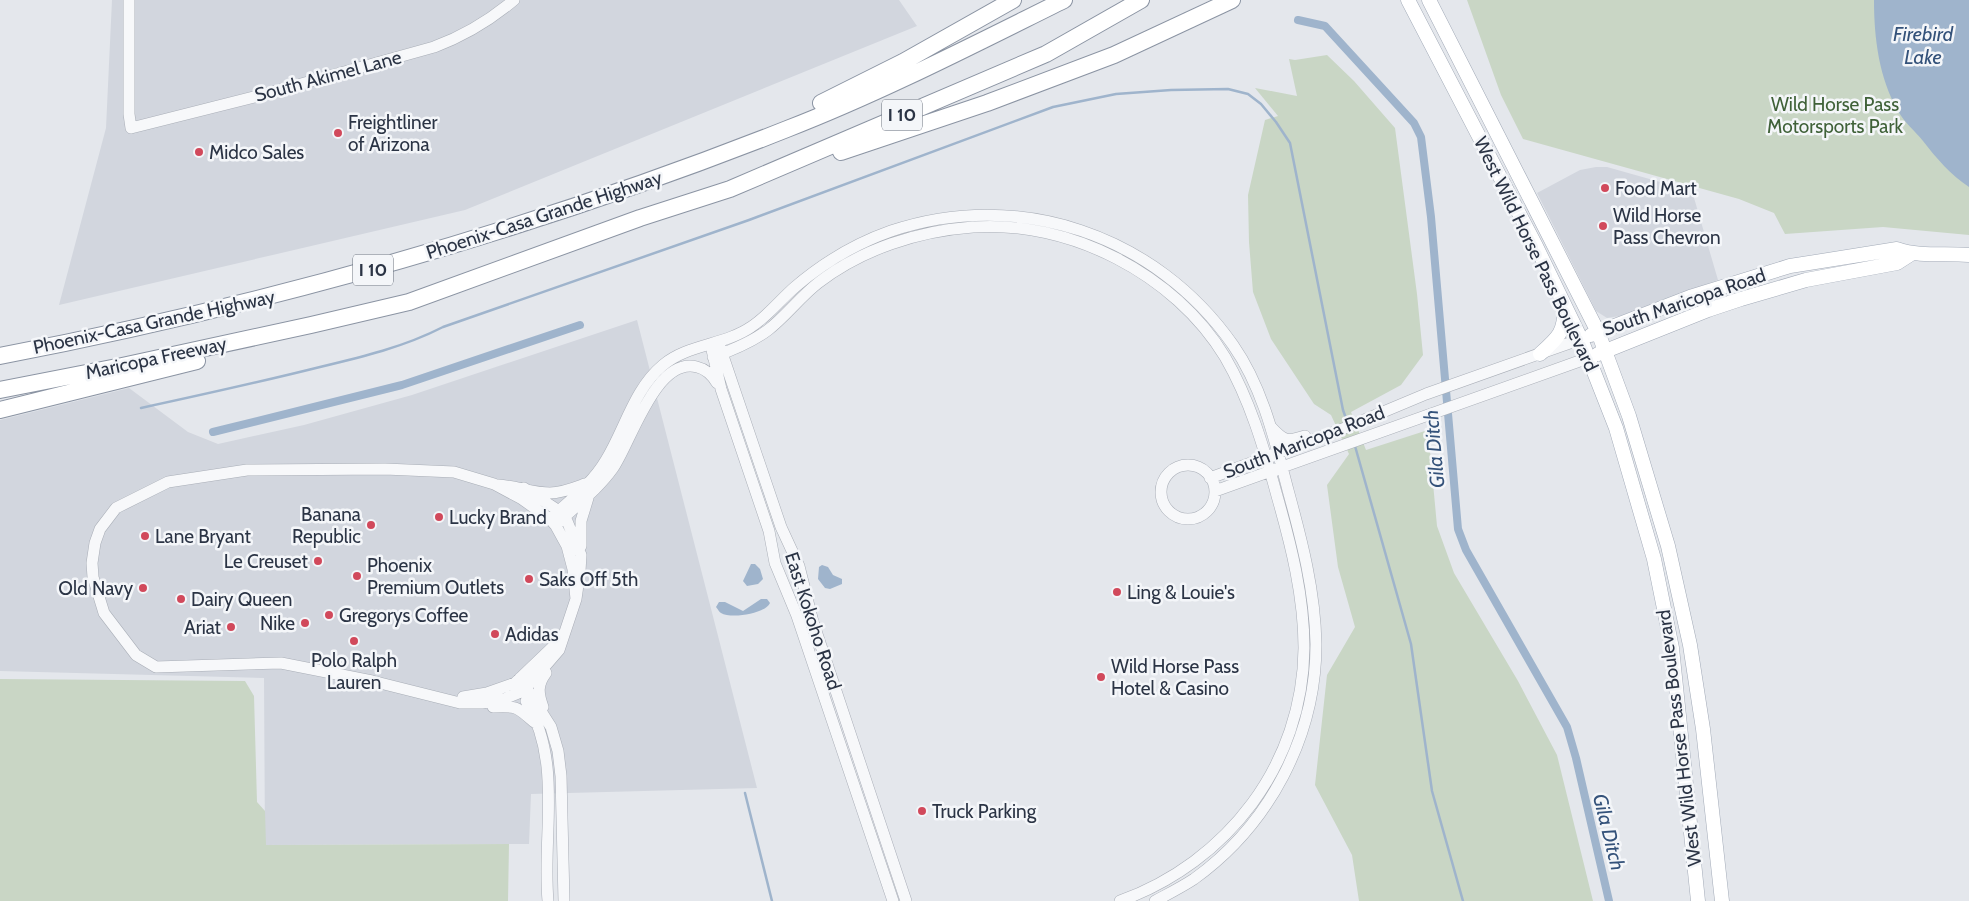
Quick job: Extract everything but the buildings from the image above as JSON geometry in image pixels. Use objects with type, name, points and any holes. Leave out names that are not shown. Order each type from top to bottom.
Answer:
[{"type":"highway","points":[[735,148],[903,62],[1013,0]]},
{"type":"highway","name":"Phoenix-Casa Grande Highway","points":[[0,356],[200,315],[390,265],[555,214],[788,129],[936,64],[1064,0]]},
{"type":"highway","name":"Phoenix-Casa Grande Highway","points":[[311,325],[409,302],[631,221],[730,189],[1046,54],[1141,0]]},
{"type":"highway","points":[[730,189],[996,100],[1114,55],[1232,0]]},
{"type":"highway","points":[[0,410],[232,352],[311,325]]},
{"type":"highway","name":"Maricopa Freeway","points":[[0,390],[311,325]]},
{"type":"main road","name":"West Wild Horse Pass Boulevard","points":[[1408,0],[1536,246],[1581,339],[1616,428],[1654,559],[1672,648],[1698,901]]},
{"type":"main road","name":"West Wild Horse Pass Boulevard","points":[[1429,0],[1598,332],[1629,416],[1668,546],[1690,645],[1702,728],[1722,901]]},
{"type":"main road","name":"South Maricopa Road","points":[[1581,339],[1702,294],[1790,266],[1897,249],[1911,254],[1947,253],[1969,255]]},
{"type":"main road","name":"South Maricopa Road","points":[[1588,358],[1708,310],[1806,280],[1897,263],[1911,254]]},
{"type":"main road","points":[[1802,264],[1806,280]]},
{"type":"main road","points":[[1702,294],[1708,310]]},
{"type":"main road","points":[[1540,354],[1562,332],[1565,306]]},
{"type":"street","name":"South Akimel Lane","points":[[129,0],[129,114],[131,128],[258,96],[434,47],[457,38],[479,26],[498,14],[514,0]]},
{"type":"street","points":[[718,355],[755,339],[771,328],[799,299],[820,282],[854,260],[894,243],[933,220],[978,214],[1019,216],[1058,223],[1097,236],[1136,254],[1177,284],[1208,314],[1234,346],[1254,382],[1270,426],[1304,548],[1311,586],[1316,646],[1310,706],[1290,764],[1269,801],[1246,831],[1192,880],[1155,901]]},
{"type":"street","points":[[562,514],[600,471],[650,377],[666,362],[751,328],[808,276],[851,248],[890,232],[933,232],[976,227],[1017,228],[1055,235],[1091,246],[1130,265],[1170,295],[1198,322],[1223,354],[1241,387],[1266,457],[1293,553],[1300,600],[1304,649],[1297,706],[1278,760],[1260,794],[1215,846],[1179,873],[1141,894],[1120,901]]},
{"type":"street","points":[[1150,280],[1157,270]]},
{"type":"street","name":"South Maricopa Road","points":[[1210,478],[1340,430],[1426,394],[1581,339]]},
{"type":"street","name":"East Kokoho Road","points":[[714,342],[783,533],[799,566],[810,612],[906,901]]},
{"type":"street","name":"East Kokoho Road","points":[[718,355],[721,389],[770,537],[774,564],[793,604],[892,901]]},
{"type":"street","name":"South Maricopa Road","points":[[1215,491],[1588,358]]},
{"type":"street","points":[[553,522],[591,494],[604,481],[614,466],[649,399],[667,375],[676,368],[691,365],[709,372],[721,389]]},
{"type":"street","points":[[1270,426],[1280,437],[1288,440],[1324,430],[1340,430]]},
{"type":"street","points":[[1187,465],[1205,471],[1215,491],[1211,506],[1206,512],[1199,517],[1188,519],[1179,518],[1171,513],[1165,506],[1162,498],[1164,479],[1178,467],[1187,465]]},
{"type":"street","points":[[539,726],[524,712],[513,706],[473,708],[441,698],[350,676],[281,664],[156,667],[136,655],[104,613],[93,578],[92,563],[95,543],[100,529],[116,508],[170,481],[247,470],[363,468],[454,472],[494,484],[522,498],[553,522],[567,546],[573,570],[576,599]]},
{"type":"street","points":[[494,484],[551,493],[587,483],[600,471]]},
{"type":"street","points":[[524,488],[562,514],[582,555]]},
{"type":"street","points":[[460,703],[482,703],[504,699],[559,650],[576,599],[582,555],[581,521],[583,510],[591,494]]},
{"type":"street","points":[[770,537],[783,533]]},
{"type":"street","points":[[1298,588],[1311,586]]},
{"type":"street","points":[[1300,600],[1312,599]]},
{"type":"street","points":[[441,698],[487,694],[520,685],[554,644],[562,639]]},
{"type":"street","points":[[552,658],[550,668],[541,680],[539,691],[556,742],[560,769],[564,901]]},
{"type":"street","points":[[520,685],[539,726],[546,753],[548,782],[548,901]]},
{"type":"street","points":[[520,685],[551,727]]},
{"type":"street","points":[[829,712],[842,708]]},
{"type":"shaded area","points":[[112,0],[899,0],[917,26],[465,210],[59,305],[106,128]]},
{"type":"shaded area","name":"Wild Horse Pass Chevron","points":[[1607,167],[1692,191],[1718,280],[1620,316],[1607,318],[1596,311],[1537,193],[1580,170]]},
{"type":"shaded area","name":"Phoenix Premium Outlets","points":[[637,320],[757,788],[531,794],[529,844],[265,845],[264,678],[0,671],[0,420],[129,388],[188,432],[218,444],[304,425],[412,395]]},
{"type":"green space","name":"Wild Horse Pass Motorsports Park","points":[[1467,0],[1969,0],[1969,235],[1883,227],[1785,234],[1774,213],[1739,199],[1523,139],[1501,95]]},
{"type":"green space","points":[[1327,55],[1354,81],[1395,128],[1417,294],[1423,355],[1401,385],[1351,412],[1366,450],[1428,430],[1437,526],[1454,573],[1518,681],[1557,755],[1593,901],[1359,901],[1352,855],[1315,785],[1327,675],[1355,627],[1338,567],[1327,485],[1349,454],[1331,415],[1314,404],[1271,339],[1253,292],[1248,195],[1265,120],[1278,116],[1255,88],[1297,96],[1289,59],[1295,60]]},
{"type":"green space","points":[[0,679],[245,681],[254,696],[257,802],[265,811],[266,845],[509,844],[508,901],[0,901]]},
{"type":"water","name":"Firebird Lake","points":[[1874,0],[1969,0],[1969,187],[1939,160],[1898,111],[1882,71],[1875,29]]},
{"type":"water","points":[[751,564],[755,564],[760,569],[763,579],[758,584],[747,586],[743,581]]},
{"type":"water","points":[[822,565],[828,567],[833,575],[842,579],[842,584],[830,589],[825,588],[818,579],[819,567]]},
{"type":"water","points":[[761,599],[767,599],[770,603],[767,607],[755,613],[732,616],[720,613],[716,607],[719,602],[725,602],[743,611]]},
{"type":"waterway","name":"Gila Ditch","points":[[1298,20],[1325,26],[1414,123],[1421,137],[1431,217],[1458,529],[1466,550],[1567,727],[1609,901]]},
{"type":"waterway","points":[[141,408],[298,373],[398,346],[443,327],[749,220],[1053,107],[1116,94],[1171,90],[1228,89],[1248,94],[1261,104],[1290,143],[1343,410],[1348,424]]},
{"type":"waterway","points":[[213,432],[402,385],[580,325]]},
{"type":"waterway","points":[[1355,446],[1411,644],[1432,791],[1463,901]]},
{"type":"waterway","points":[[745,793],[772,901]]},
{"type":"place","name":"Freightliner of Arizona","points":[[338,133]]},
{"type":"place","name":"Midco Sales","points":[[199,152]]},
{"type":"place","name":"Food Mart","points":[[1605,188]]},
{"type":"place","name":"Wild Horse Pass Chevron","points":[[1603,226]]},
{"type":"place","name":"Lucky Brand","points":[[439,517]]},
{"type":"place","name":"Banana Republic","points":[[371,525]]},
{"type":"place","name":"Lane Bryant","points":[[145,536]]},
{"type":"place","name":"Le Creuset","points":[[318,561]]},
{"type":"place","name":"Phoenix Premium Outlets","points":[[357,576]]},
{"type":"place","name":"Saks Off 5th","points":[[529,579]]},
{"type":"place","name":"Old Navy","points":[[143,588]]},
{"type":"place","name":"Ling & Louie's","points":[[1117,592]]},
{"type":"place","name":"Dairy Queen","points":[[181,599]]},
{"type":"place","name":"Gregorys Coffee","points":[[329,615]]},
{"type":"place","name":"Nike","points":[[305,623]]},
{"type":"place","name":"Ariat","points":[[231,627]]},
{"type":"place","name":"Adidas","points":[[495,634]]},
{"type":"place","name":"Polo Ralph Lauren","points":[[354,641]]},
{"type":"place","name":"Wild Horse Pass Hotel & Casino","points":[[1101,677]]},
{"type":"place","name":"Truck Parking","points":[[922,811]]}]
